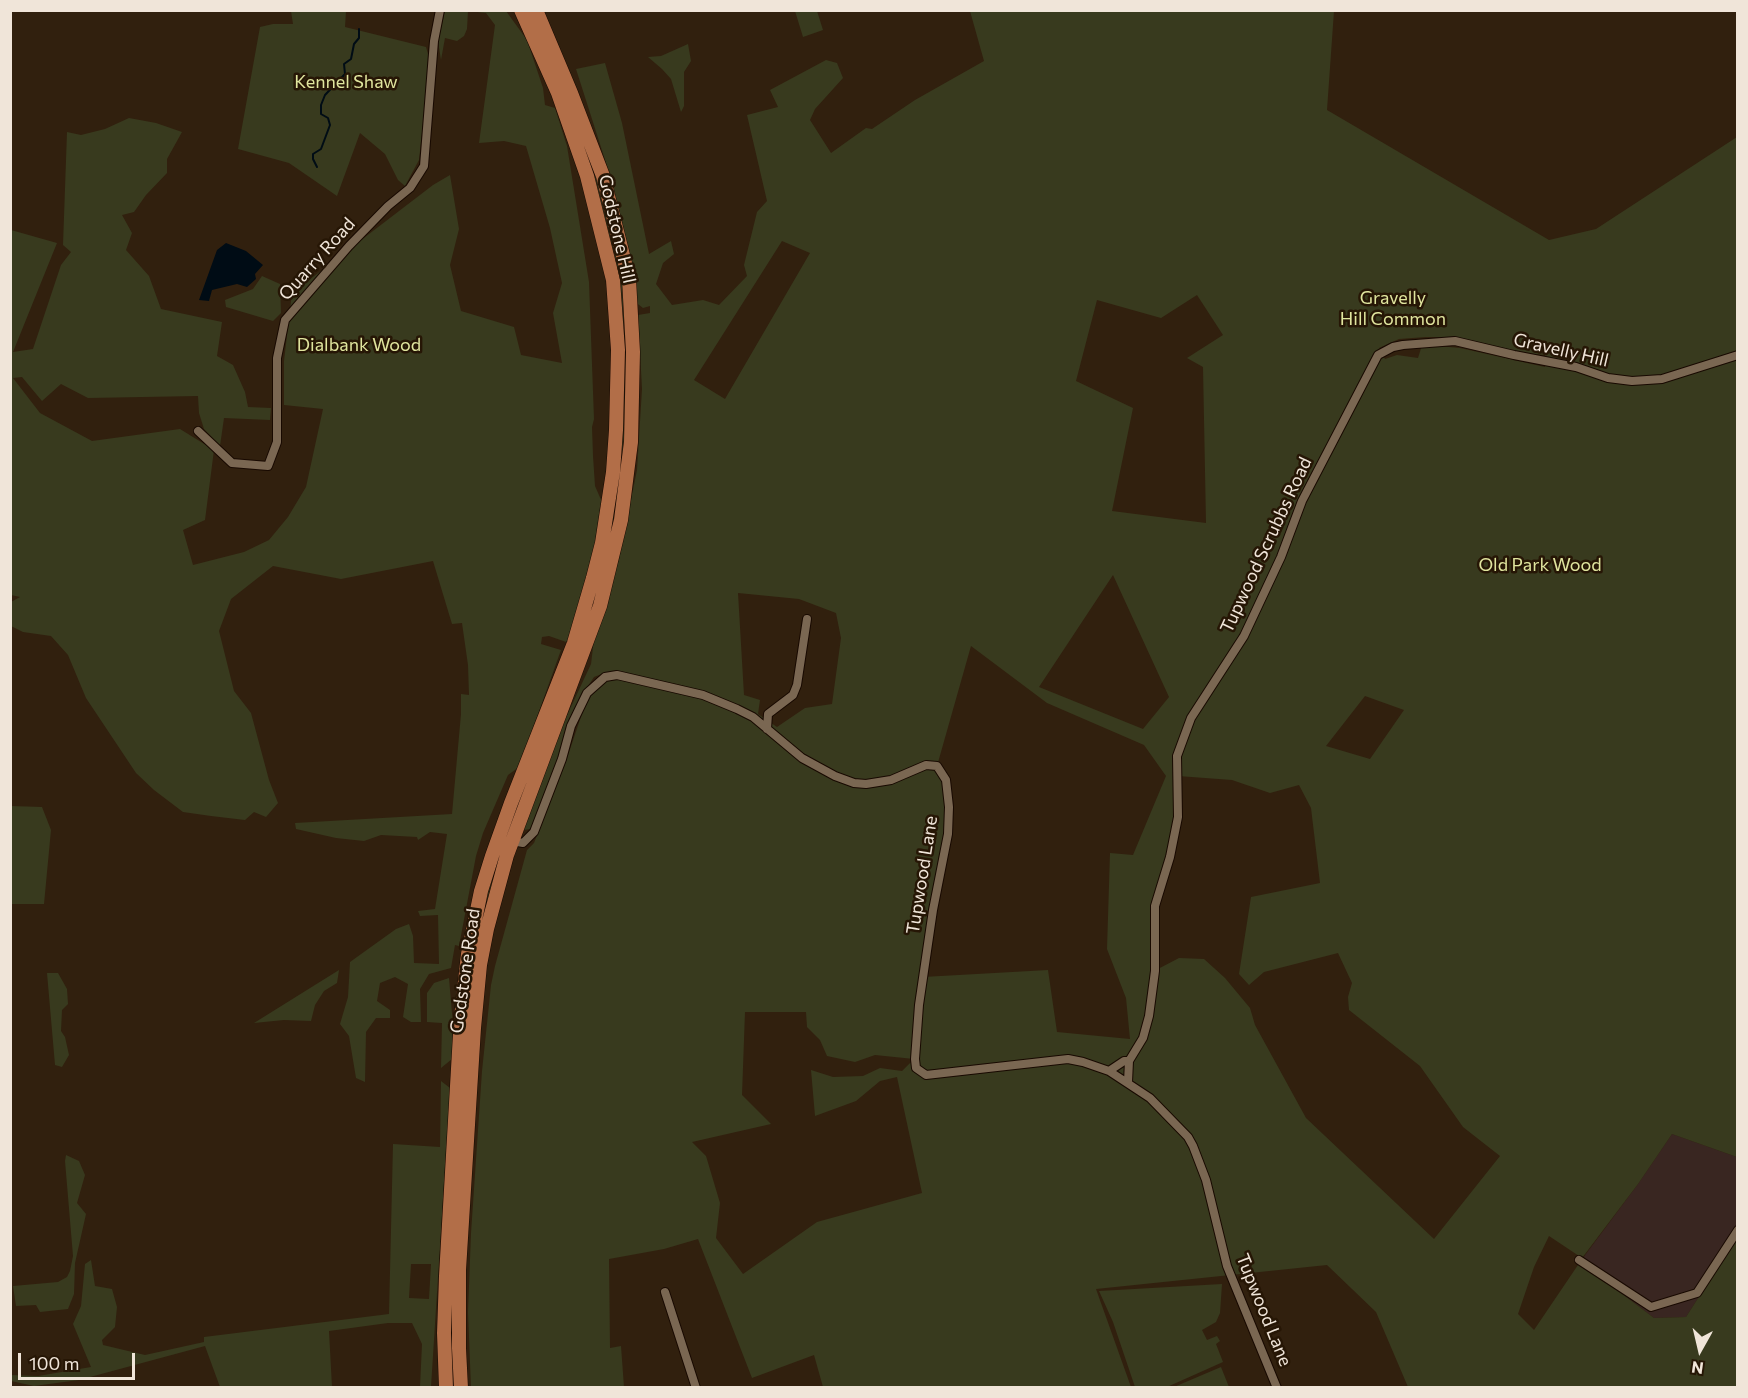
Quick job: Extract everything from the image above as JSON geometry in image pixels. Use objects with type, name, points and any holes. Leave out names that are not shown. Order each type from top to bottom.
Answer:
[{"type":"highway","name":"Godstone Hill","points":[[521,10],[558,93],[587,176],[614,280],[618,350],[617,419],[608,504]]},
{"type":"highway","name":"Godstone Hill","points":[[536,10],[572,93],[603,176],[628,279],[633,352],[631,442],[627,474]]},
{"type":"highway","name":"Godstone Road","points":[[461,1388],[459,1270],[480,965],[495,893],[512,841],[600,606],[614,554],[627,474]]},
{"type":"highway","name":"Godstone Road","points":[[446,1388],[444,1333],[447,1255],[461,1017],[468,954],[481,891],[492,856],[574,643],[602,543],[608,504]]},
{"type":"street","name":"Quarry Road","points":[[198,431],[232,463],[268,466],[277,442],[277,358],[285,320],[349,246],[388,206],[410,188],[424,166],[434,42],[440,10]]},
{"type":"street","name":"Gravelly Hill","points":[[1378,355],[1402,345],[1455,341],[1576,367],[1608,378],[1632,381],[1662,379],[1737,355]]},
{"type":"street","name":"Tupwood Scrubbs Road","points":[[1129,1061],[1143,1038],[1149,1017],[1155,971],[1155,906],[1170,857],[1178,817],[1177,756],[1191,718],[1244,636],[1281,557],[1302,501],[1378,355]]},
{"type":"street","points":[[767,729],[768,714],[793,695],[797,685],[807,619]]},
{"type":"street","name":"Tupwood Lane","points":[[512,841],[523,843],[534,832],[562,759],[571,726],[587,693],[605,677],[617,675],[703,695],[753,717],[802,758],[835,776],[854,783],[866,784],[891,780],[926,765],[937,766],[946,780],[949,807],[948,834],[933,910],[919,1005],[916,1068],[921,1073],[931,1075],[1068,1059],[1109,1071],[1150,1098],[1171,1117],[1193,1146],[1206,1180],[1227,1266],[1277,1388]]},
{"type":"street","points":[[1109,1071],[1124,1061],[1129,1061],[1128,1082]]},
{"type":"street","points":[[1579,1260],[1652,1307],[1698,1293],[1737,1230]]},
{"type":"street","points":[[665,1292],[696,1388]]},
{"type":"shaded area","points":[[226,243],[246,251],[263,265],[255,274],[256,279],[247,287],[237,284],[212,290],[209,301],[199,300],[217,250]]},
{"type":"shaded area","points":[[1672,1134],[1737,1157],[1737,1240],[1686,1317],[1654,1318],[1580,1262]]},
{"type":"green space","name":"Kennel Shaw","points":[[291,11],[346,11],[345,27],[426,47],[430,61],[419,160],[405,186],[398,180],[385,154],[360,133],[337,196],[289,163],[238,149],[260,27],[273,24],[293,24]]},
{"type":"green space","points":[[445,11],[468,11],[467,29],[464,36],[457,41],[445,38],[441,60],[438,41]]},
{"type":"green space","name":"Dialbank Wood","points":[[468,11],[506,11],[527,40],[543,88],[545,105],[555,108],[567,146],[589,282],[594,419],[593,456],[595,486],[602,502],[599,538],[569,643],[549,636],[542,637],[541,644],[561,650],[519,767],[508,775],[483,833],[476,856],[459,946],[455,945],[451,968],[429,974],[420,989],[421,1022],[411,1022],[403,1017],[408,984],[395,977],[380,983],[377,1001],[390,1010],[390,1018],[376,1018],[366,1032],[365,1082],[356,1078],[349,1036],[340,1024],[348,997],[350,962],[396,929],[409,924],[413,936],[414,963],[439,964],[438,915],[420,916],[418,911],[435,909],[447,834],[430,832],[418,840],[417,837],[381,835],[364,841],[336,838],[296,829],[295,823],[452,814],[461,694],[469,695],[468,665],[462,623],[452,624],[433,561],[341,579],[273,566],[231,599],[219,631],[234,691],[251,713],[269,780],[278,803],[266,817],[254,812],[245,820],[183,812],[154,790],[136,773],[86,698],[68,655],[51,636],[23,632],[11,626],[11,602],[20,597],[11,595],[11,230],[57,243],[13,352],[33,349],[61,265],[71,252],[63,245],[67,132],[81,135],[105,129],[129,118],[156,123],[182,132],[167,159],[167,173],[146,195],[134,212],[122,215],[132,233],[126,250],[149,276],[161,309],[222,322],[217,356],[233,365],[245,392],[248,407],[271,408],[270,420],[224,418],[220,446],[204,429],[199,413],[198,396],[88,398],[61,384],[42,401],[22,377],[13,378],[40,413],[92,441],[180,429],[214,450],[205,520],[183,530],[193,565],[244,552],[269,540],[288,517],[306,487],[323,409],[284,405],[284,361],[292,293],[433,185],[450,175],[459,229],[450,265],[461,311],[514,327],[521,355],[562,363],[553,313],[562,283],[550,228],[526,146],[504,141],[479,143],[495,25],[486,13]]},
{"type":"green space","points":[[526,11],[532,11],[541,29],[603,194],[621,271],[626,313],[628,370],[626,439],[622,482],[600,590],[482,924],[456,1387],[453,1388],[449,1339],[458,1143],[471,973],[484,903],[493,872],[603,564],[619,479],[623,392],[612,255]]},
{"type":"green space","points":[[795,11],[817,11],[823,30],[803,37]]},
{"type":"green space","name":"Old Park Wood","points":[[970,11],[1334,11],[1327,110],[1549,240],[1596,229],[1737,137],[1737,1157],[1672,1134],[1638,1184],[1582,1258],[1549,1236],[1534,1267],[1518,1314],[1534,1330],[1580,1262],[1654,1318],[1686,1317],[1736,1239],[1737,1387],[1408,1387],[1376,1312],[1327,1265],[1096,1289],[1131,1387],[823,1387],[814,1355],[752,1378],[698,1239],[664,1249],[609,1259],[610,1348],[621,1346],[624,1387],[471,1388],[468,1312],[471,1233],[482,1071],[495,966],[527,850],[534,843],[564,767],[588,696],[606,680],[617,679],[653,687],[607,672],[594,677],[582,695],[533,825],[530,829],[524,830],[521,827],[548,756],[591,664],[595,631],[619,559],[637,470],[642,389],[638,315],[650,313],[650,306],[643,308],[634,301],[632,265],[607,166],[576,69],[605,63],[622,123],[649,254],[671,241],[674,254],[663,263],[656,284],[672,305],[703,300],[719,305],[747,276],[744,265],[757,212],[767,201],[747,115],[778,107],[770,90],[826,60],[837,63],[843,78],[815,109],[810,120],[831,153],[866,128],[872,129],[915,100],[984,61]],"holes":[[[782,241],[810,253],[725,399],[694,380]],[[1197,295],[1223,335],[1187,358],[1203,367],[1206,523],[1112,511],[1133,408],[1076,381],[1097,300],[1161,318]],[[1453,337],[1522,353],[1545,355],[1545,367],[1423,342],[1418,358],[1397,355],[1385,359],[1379,348],[1399,339]],[[1113,575],[1169,697],[1143,729],[1039,687]],[[738,593],[799,599],[836,613],[841,638],[832,704],[805,708],[777,727],[758,714],[760,700],[744,695]],[[971,646],[1047,703],[1144,745],[1166,776],[1133,855],[1110,853],[1107,949],[1126,998],[1130,1039],[1057,1032],[1048,970],[923,977],[948,834],[946,780],[937,766]],[[1365,696],[1404,710],[1370,759],[1326,746]],[[1178,776],[1232,780],[1270,793],[1299,785],[1311,808],[1320,883],[1251,897],[1239,974],[1249,985],[1264,972],[1338,953],[1352,983],[1348,997],[1349,1010],[1420,1066],[1463,1127],[1500,1156],[1434,1239],[1306,1118],[1255,1025],[1250,1008],[1225,978],[1204,959],[1179,958],[1156,970],[1155,906],[1178,817]],[[745,1012],[806,1012],[807,1027],[820,1040],[827,1056],[855,1062],[875,1055],[914,1059],[902,1071],[880,1068],[863,1076],[833,1077],[811,1070],[815,1116],[856,1101],[880,1081],[897,1077],[922,1193],[817,1222],[743,1274],[716,1238],[720,1203],[706,1156],[692,1142],[771,1124],[742,1095]]]},
{"type":"green space","points":[[688,44],[691,61],[684,72],[684,106],[681,112],[671,79],[648,57],[661,56]]},
{"type":"green space","points":[[262,276],[280,284],[281,313],[273,321],[226,307],[225,300],[253,289]]},
{"type":"green space","points":[[11,806],[42,807],[51,830],[44,904],[11,904]]},
{"type":"green space","points":[[339,970],[337,983],[324,991],[315,1005],[311,1021],[284,1020],[254,1023]]},
{"type":"green space","points":[[47,973],[58,973],[67,989],[68,1004],[62,1010],[61,1031],[65,1037],[69,1055],[62,1067],[55,1065]]},
{"type":"green space","points":[[449,978],[453,1025],[452,1059],[441,1068],[442,1023],[427,1022],[427,993],[434,983]]},
{"type":"green space","points":[[441,1081],[450,1088],[431,1387],[420,1387],[422,1344],[412,1323],[388,1323],[329,1331],[332,1387],[220,1387],[205,1346],[79,1380],[34,1386],[11,1381],[11,1375],[38,1376],[91,1367],[73,1324],[81,1306],[85,1264],[91,1260],[95,1286],[112,1289],[117,1307],[115,1327],[102,1340],[103,1345],[145,1355],[204,1342],[204,1337],[389,1314],[393,1144],[440,1147]],"holes":[[[411,1264],[431,1264],[429,1299],[409,1298]]]},
{"type":"green space","points":[[66,1155],[79,1161],[85,1175],[77,1203],[86,1214],[75,1263],[74,1294],[68,1309],[40,1312],[36,1305],[16,1306],[13,1286],[58,1282],[67,1277],[70,1271],[73,1256]]},
{"type":"green space","points":[[1222,1284],[1220,1313],[1216,1322],[1202,1330],[1207,1340],[1217,1336],[1220,1341],[1216,1344],[1223,1362],[1167,1387],[1135,1387],[1113,1322],[1099,1291]]},
{"type":"green space","points":[[1221,1367],[1229,1387],[1174,1387]]},
{"type":"waterway","points":[[317,167],[313,154],[321,149],[330,125],[328,118],[321,114],[321,105],[325,95],[345,74],[344,64],[351,59],[354,44],[359,38],[359,29]]},
{"type":"park label","name":"Gravelly Hill Common","points":[[1393,308]]}]
